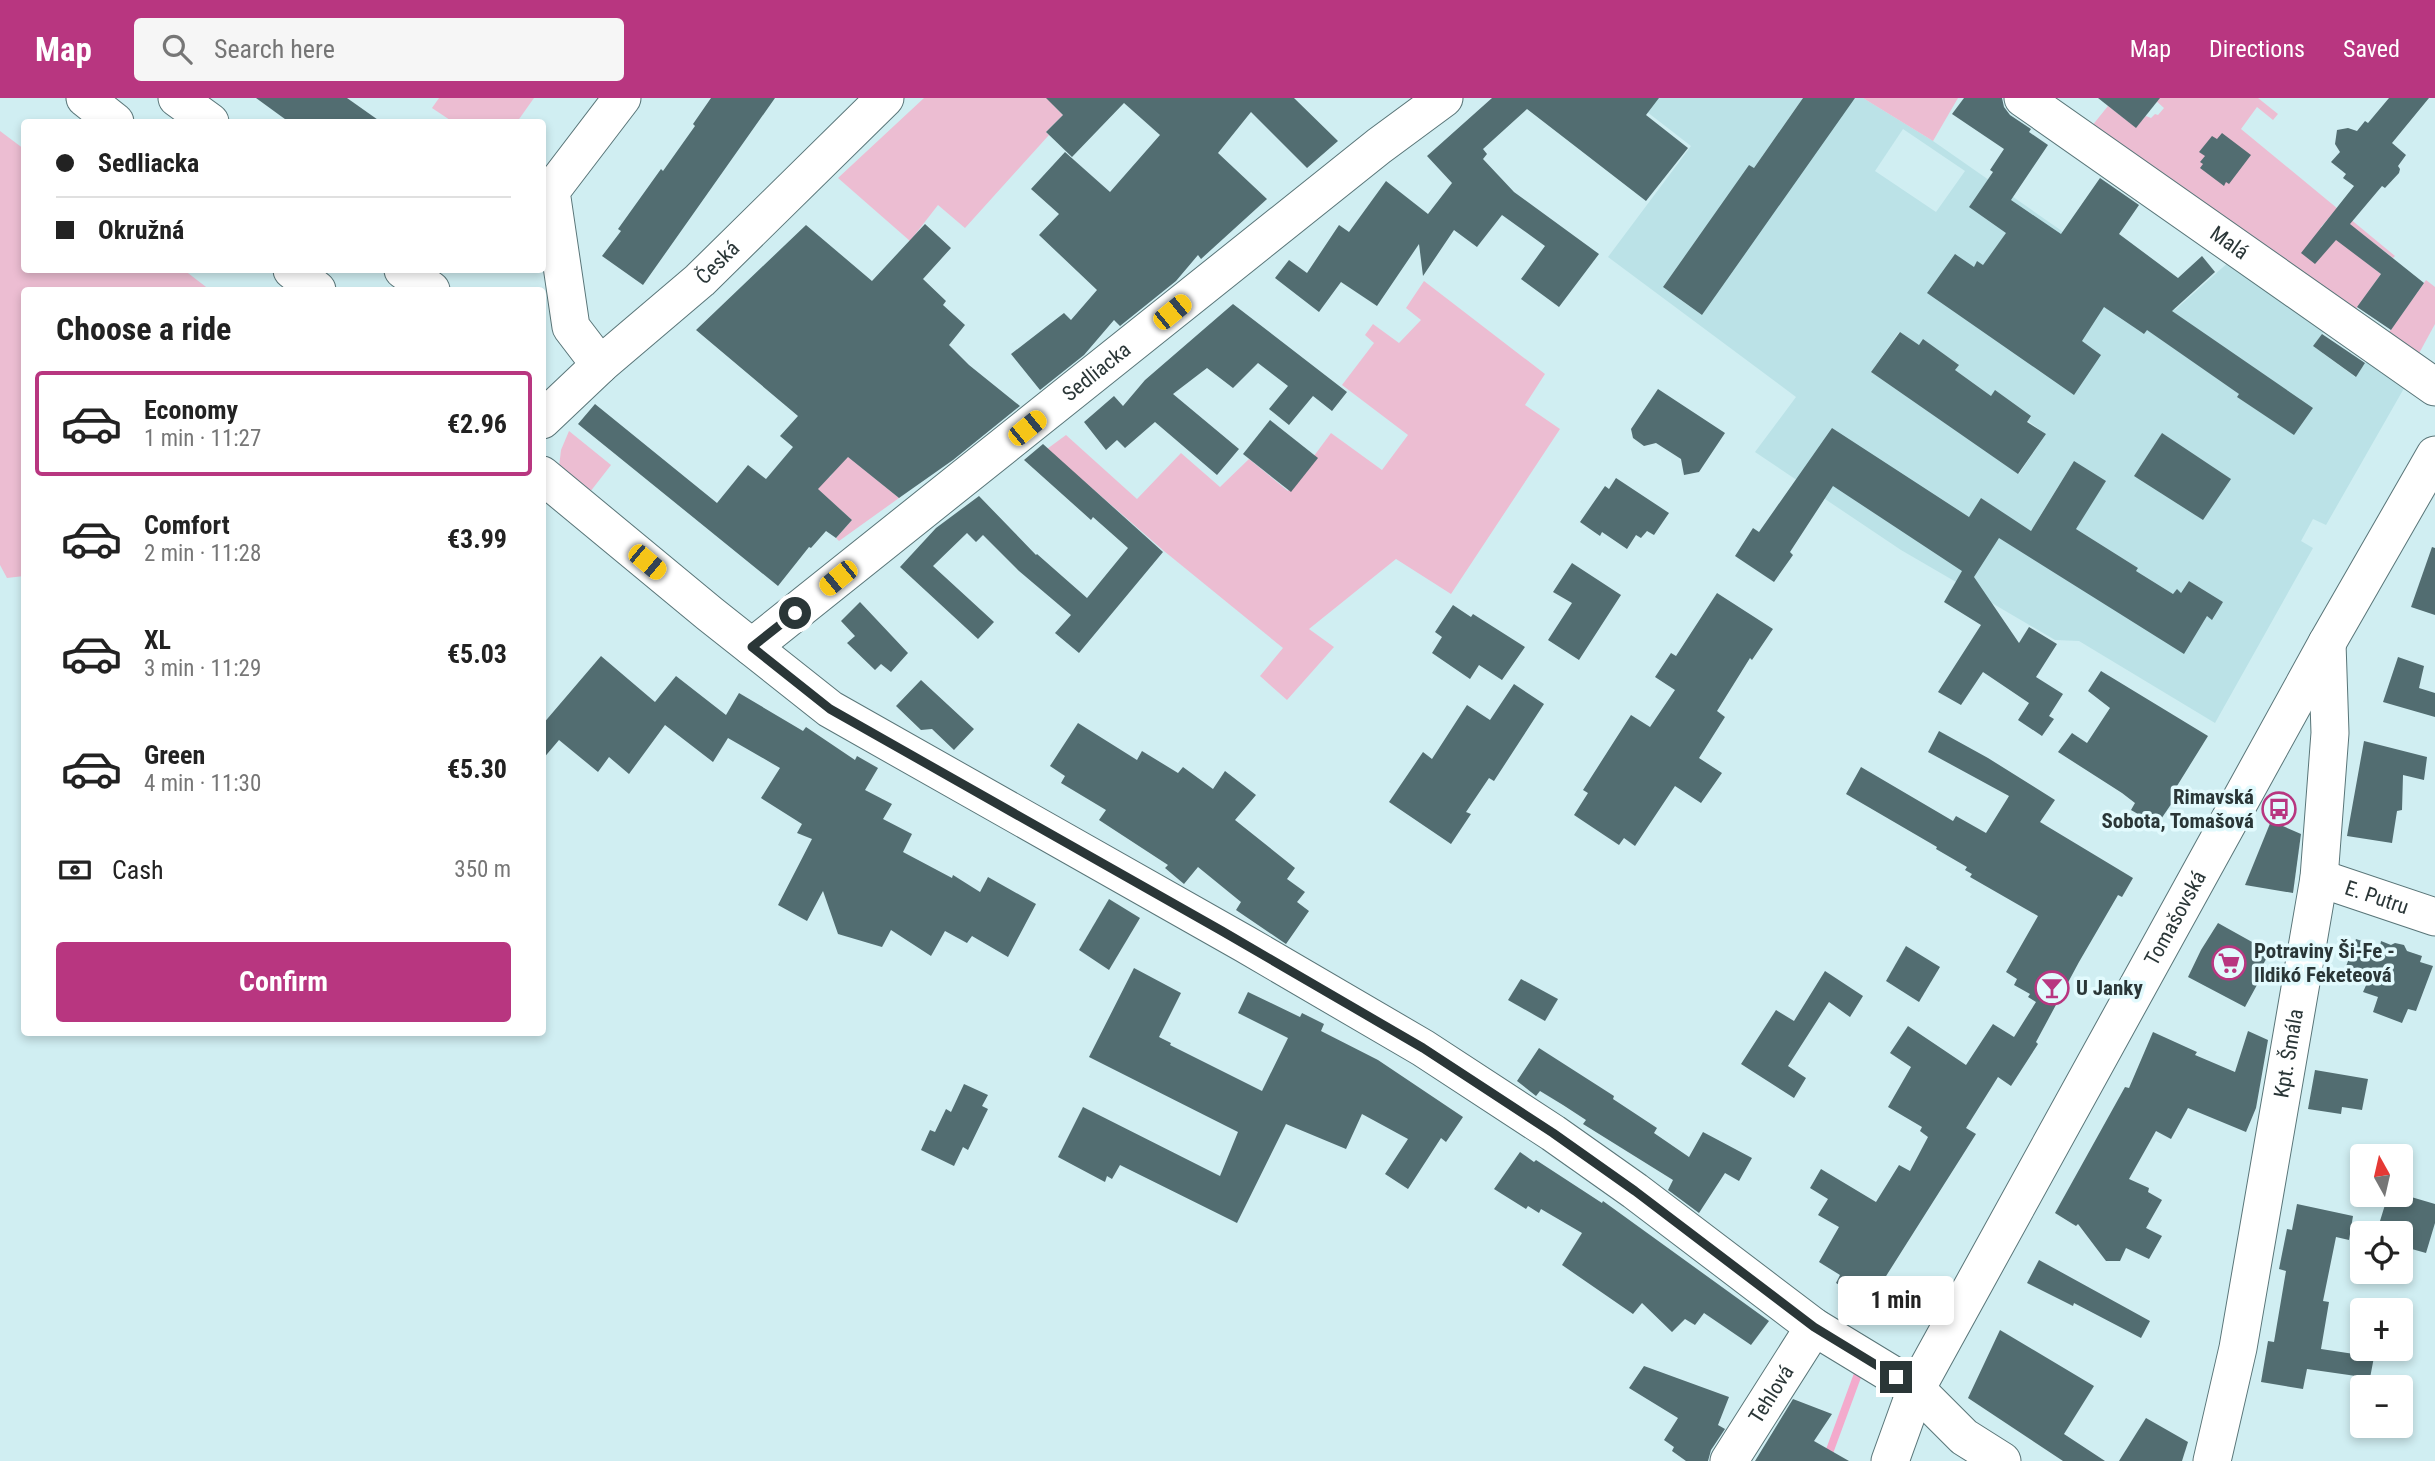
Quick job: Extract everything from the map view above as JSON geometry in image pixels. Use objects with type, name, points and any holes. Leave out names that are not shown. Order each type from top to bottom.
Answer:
[{"type":"street","points":[[85,98],[112,119]]},
{"type":"street","points":[[177,98],[206,119]]},
{"type":"street","points":[[600,365],[557,325],[551,191],[622,98]]},
{"type":"street","name":"Česká","points":[[546,416],[600,365],[700,280],[885,98]]},
{"type":"street","name":"Sedliacka","points":[[752,647],[1379,146],[1444,98]]},
{"type":"street","name":"Malá","points":[[2023,98],[2435,387]]},
{"type":"street","points":[[296,273],[313,287]]},
{"type":"street","points":[[407,273],[427,287]]},
{"type":"street","name":"Tomašovská","points":[[1890,1461],[1916,1389],[2328,643],[2435,455]]},
{"type":"street","points":[[546,478],[830,709],[1221,930],[1423,1048],[1553,1133],[1635,1191],[1814,1327],[1916,1389],[1964,1437],[2002,1461]]},
{"type":"street","name":"Kpt. Šmála","points":[[2212,1461],[2238,1348],[2319,877],[2330,733],[2328,643]]},
{"type":"street","name":"E. Putru","points":[[2319,877],[2435,917]]},
{"type":"street","name":"Tehlová","points":[[1729,1461],[1814,1327]]},
{"type":"shaded area","points":[[439,98],[534,98],[519,119],[448,119],[432,108]]},
{"type":"shaded area","points":[[924,98],[1060,98],[1053,105],[1063,115],[1046,132],[1049,135],[965,228],[938,205],[910,241],[838,178]]},
{"type":"shaded area","points":[[1629,98],[1652,106],[1659,98],[1803,98],[1754,168],[1749,166],[1663,287],[1702,315],[1847,98],[1863,98],[1933,141],[2175,310],[2231,260],[2326,329],[2313,346],[2355,377],[2369,358],[2407,383],[2326,525],[2313,519],[2301,541],[2313,548],[2215,723],[2079,641],[2055,640],[1901,550],[1755,452],[1796,397],[1608,257],[1691,146]],"holes":[[[1903,129],[1965,171],[1936,212],[1875,171]],[[1899,332],[1919,345],[1923,340],[1958,364],[1955,370],[1991,396],[1995,391],[2031,417],[2028,421],[2046,434],[2019,474],[1871,372]],[[2074,461],[2076,529],[2138,568],[2136,571],[2173,594],[2177,590],[2181,593],[2189,581],[2222,602],[2213,619],[2207,616],[2184,653],[2019,550]],[[1981,498],[2006,515],[1971,514]]]},
{"type":"shaded area","points":[[1863,98],[1958,98],[1933,141]]},
{"type":"shaded area","points":[[2155,98],[2258,98],[2278,114],[2273,120],[2257,107],[2241,129],[2395,256],[2393,258],[2334,212],[2321,227],[2381,274],[2354,312],[2087,132],[2108,106],[2136,127],[2146,116],[2151,118],[2155,114],[2158,115],[2164,108]]},
{"type":"shaded area","points":[[0,131],[21,147],[21,273],[188,273],[206,287],[21,287],[21,576],[7,578],[0,565]]},
{"type":"shaded area","points":[[2426,280],[2435,287],[2435,324],[2417,357],[2387,335]]},
{"type":"shaded area","points":[[1424,281],[1545,374],[1525,405],[1560,429],[1451,594],[1396,559],[1309,629],[1334,647],[1287,700],[1260,676],[1283,648],[1164,551],[1047,449],[1066,435],[1137,499],[1181,453],[1220,487],[1249,459],[1288,491],[1331,433],[1382,470],[1408,435],[1342,385],[1374,343],[1365,335],[1373,324],[1399,343],[1421,320],[1406,308]]},
{"type":"shaded area","points":[[569,431],[611,465],[590,492],[559,467],[561,450]]},
{"type":"shaded area","points":[[845,454],[899,498],[839,541],[836,538],[852,520],[815,487],[824,478],[830,477]]},
{"type":"building","points":[[256,98],[347,98],[377,119],[285,119]]},
{"type":"building","points":[[711,98],[775,98],[643,285],[602,256],[621,231],[618,229],[695,126],[693,124]]},
{"type":"building","points":[[1046,98],[1294,98],[1338,141],[1307,168],[1251,112],[1218,153],[1267,199],[1201,259],[1198,255],[1176,281],[1120,326],[1114,320],[1084,355],[1040,390],[1011,354],[1064,313],[1071,320],[1097,290],[1039,235],[1059,214],[1031,189],[1065,152],[1110,192],[1160,135],[1124,103],[1072,157],[1046,132],[1063,115]]},
{"type":"building","points":[[1492,98],[1659,98],[1646,115],[1688,148],[1646,201],[1527,109],[1483,149],[1487,154],[1483,159],[1514,192],[1599,254],[1559,307],[1521,279],[1545,246],[1502,215],[1477,247],[1454,230],[1423,276],[1419,244],[1377,306],[1341,282],[1319,312],[1275,278],[1289,260],[1307,273],[1339,225],[1349,232],[1386,181],[1428,214],[1452,183],[1427,156]]},
{"type":"building","points":[[1803,98],[1855,98],[1702,315],[1663,287],[1749,165],[1754,168]]},
{"type":"building","points":[[1964,98],[2002,98],[2010,115],[2048,145],[2011,200],[2061,234],[2100,178],[2139,205],[2119,234],[2178,278],[2202,256],[2215,272],[2172,311],[2313,408],[2294,435],[2237,397],[2239,394],[2147,330],[2144,334],[2104,307],[2082,341],[2101,355],[2074,395],[1927,293],[1955,254],[1974,267],[1977,261],[1983,265],[2006,233],[1969,207],[1993,172],[1990,170],[2004,149],[1952,114]]},
{"type":"building","points":[[2098,98],[2160,98],[2136,128]]},
{"type":"building","points":[[2389,98],[2429,98],[2392,143],[2406,155],[2398,166],[2399,173],[2385,188],[2382,186],[2350,224],[2424,283],[2391,330],[2357,307],[2381,274],[2336,240],[2315,264],[2301,253],[2354,186],[2343,178],[2346,174],[2331,162],[2340,152],[2335,144],[2337,130],[2348,128],[2357,131],[2365,121],[2368,123]]},
{"type":"building","points":[[2222,133],[2251,155],[2229,184],[2226,182],[2224,186],[2200,168],[2203,164],[2200,162],[2205,156],[2199,152],[2212,136],[2217,139]]},
{"type":"building","points":[[925,224],[951,248],[923,279],[946,301],[943,305],[965,325],[949,345],[969,365],[1020,406],[953,460],[899,498],[848,457],[818,489],[852,520],[836,538],[826,531],[809,547],[778,586],[578,424],[595,404],[717,503],[748,465],[766,479],[793,447],[780,436],[798,416],[696,330],[806,225],[872,281]]},
{"type":"building","points":[[1233,304],[1347,392],[1332,411],[1313,396],[1289,425],[1269,409],[1288,386],[1258,363],[1233,388],[1207,368],[1173,394],[1239,449],[1217,475],[1155,422],[1125,448],[1117,440],[1106,450],[1084,422],[1114,396],[1123,406],[1145,380]]},
{"type":"building","points":[[1900,332],[1919,345],[1923,339],[1959,365],[1955,370],[1991,396],[1995,390],[2031,416],[2027,422],[2046,434],[2018,474],[1871,372]]},
{"type":"building","points":[[2322,334],[2365,363],[2356,377],[2313,346]]},
{"type":"building","points":[[1658,389],[1725,433],[1699,472],[1684,475],[1681,459],[1656,443],[1644,446],[1633,438],[1631,429]]},
{"type":"building","points":[[1270,420],[1318,458],[1291,492],[1243,454]]},
{"type":"building","points":[[1832,428],[1969,517],[1981,498],[2031,531],[2074,461],[2106,481],[2076,529],[2138,568],[2136,571],[2173,594],[2177,589],[2181,593],[2189,581],[2223,602],[2212,620],[2207,616],[2184,654],[1999,538],[1974,577],[2019,643],[2029,627],[2057,644],[2036,677],[2063,694],[2049,716],[2054,719],[2042,736],[2018,720],[2029,703],[1983,672],[1961,705],[1938,692],[1981,625],[1944,602],[1962,571],[1833,486],[1774,582],[1735,556],[1753,528],[1759,532]]},
{"type":"building","points":[[2162,433],[2231,479],[2203,520],[2134,476]]},
{"type":"building","points":[[1043,444],[1163,552],[1079,653],[1055,633],[1071,615],[1019,571],[983,535],[976,542],[967,533],[933,566],[994,622],[978,639],[900,567],[936,528],[979,496],[1036,555],[1087,598],[1128,548],[1093,517],[1091,520],[1024,460]]},
{"type":"building","points":[[1616,478],[1669,513],[1654,535],[1647,531],[1641,538],[1636,535],[1627,549],[1602,532],[1600,536],[1580,522],[1605,486],[1609,489]]},
{"type":"building","points":[[2432,547],[2435,548],[2435,615],[2411,607]]},
{"type":"building","points":[[1572,563],[1621,595],[1579,660],[1548,640],[1572,603],[1553,592]]},
{"type":"building","points":[[1717,593],[1773,629],[1752,660],[1750,658],[1717,711],[1725,717],[1699,758],[1722,773],[1701,803],[1675,786],[1635,846],[1624,838],[1619,845],[1574,815],[1588,793],[1583,790],[1631,715],[1650,727],[1675,690],[1655,677],[1671,653],[1676,656]]},
{"type":"building","points":[[860,602],[908,653],[891,672],[881,664],[875,670],[847,643],[855,636],[841,621]]},
{"type":"building","points":[[1453,605],[1471,617],[1473,614],[1525,647],[1502,680],[1479,665],[1470,679],[1432,653],[1442,637],[1435,632]]},
{"type":"building","points":[[601,656],[655,702],[676,676],[726,715],[739,693],[803,731],[806,727],[855,760],[857,756],[878,768],[865,790],[892,804],[883,819],[912,834],[903,852],[952,878],[953,875],[980,892],[988,877],[1036,904],[1008,957],[972,936],[967,943],[945,931],[931,956],[891,930],[882,947],[838,934],[823,891],[807,921],[778,905],[812,839],[797,833],[802,824],[761,798],[780,768],[728,738],[713,762],[665,725],[629,774],[609,757],[598,772],[559,740],[546,755],[546,720]]},
{"type":"building","points":[[2398,657],[2424,666],[2419,688],[2435,693],[2435,717],[2383,702]]},
{"type":"building","points":[[2101,671],[2208,736],[2172,794],[2176,797],[2157,825],[2131,810],[2135,803],[2122,793],[2058,752],[2072,733],[2087,743],[2110,708],[2088,691]]},
{"type":"building","points":[[921,680],[974,729],[954,750],[932,729],[921,730],[896,706]]},
{"type":"building","points":[[1514,684],[1544,704],[1494,781],[1489,778],[1466,812],[1471,814],[1451,844],[1389,802],[1423,752],[1432,759],[1467,705],[1490,720]]},
{"type":"building","points":[[1078,723],[1137,760],[1142,751],[1178,773],[1183,767],[1213,789],[1225,771],[1256,795],[1235,820],[1295,868],[1287,879],[1305,892],[1297,902],[1309,911],[1286,944],[1236,910],[1241,902],[1198,867],[1184,884],[1165,868],[1168,865],[1099,820],[1106,810],[1061,783],[1065,776],[1050,766]]},
{"type":"building","points":[[1939,731],[2055,800],[2040,822],[2133,878],[2122,897],[2118,895],[2036,1042],[2038,1044],[2011,1086],[1998,1077],[1966,1128],[1976,1134],[1869,1303],[1836,1283],[1840,1275],[1819,1262],[1839,1227],[1818,1215],[1828,1199],[1810,1188],[1821,1169],[1876,1202],[1899,1165],[1910,1171],[1928,1137],[1920,1131],[1922,1127],[1888,1107],[1911,1067],[1890,1053],[1908,1026],[1966,1065],[1993,1024],[2014,1037],[2036,1002],[2028,997],[2030,994],[2014,985],[2017,979],[2006,972],[2038,916],[1970,877],[1972,874],[1965,870],[1967,867],[1936,849],[1937,847],[1846,794],[1861,767],[1953,821],[1956,816],[1986,833],[2009,796],[1928,752]]},
{"type":"building","points":[[2364,741],[2427,757],[2424,780],[2403,775],[2402,810],[2397,811],[2392,843],[2347,836]]},
{"type":"building","points":[[2271,821],[2301,834],[2293,893],[2245,885]]},
{"type":"building","points":[[1109,899],[1140,918],[1109,970],[1079,950]]},
{"type":"building","points":[[2218,923],[2270,952],[2260,970],[2264,972],[2245,1007],[2188,977]]},
{"type":"building","points":[[2356,939],[2380,947],[2381,941],[2391,945],[2404,945],[2407,951],[2422,956],[2420,962],[2433,966],[2416,1011],[2408,1009],[2402,1023],[2373,1012],[2378,997],[2363,992],[2368,981],[2344,972]]},
{"type":"building","points":[[1906,946],[1940,967],[1919,1002],[1886,981]]},
{"type":"building","points":[[1134,968],[1181,993],[1159,1037],[1262,1091],[1288,1038],[1238,1013],[1248,992],[1300,1017],[1302,1013],[1324,1024],[1321,1031],[1378,1060],[1463,1117],[1446,1142],[1441,1138],[1408,1189],[1385,1174],[1408,1139],[1362,1114],[1346,1149],[1286,1124],[1237,1223],[1120,1165],[1112,1179],[1107,1176],[1105,1182],[1058,1157],[1083,1107],[1220,1176],[1238,1132],[1089,1057]]},
{"type":"building","points":[[1825,971],[1863,996],[1850,1017],[1829,1002],[1788,1066],[1806,1078],[1794,1098],[1741,1064],[1776,1010],[1794,1021]]},
{"type":"building","points":[[1521,979],[1558,999],[1545,1021],[1508,1000]]},
{"type":"building","points":[[2248,1031],[2268,1040],[2256,1108],[2246,1132],[2188,1108],[2171,1139],[2156,1131],[2129,1179],[2149,1188],[2148,1192],[2162,1200],[2146,1228],[2162,1236],[2149,1259],[2126,1248],[2120,1261],[2106,1261],[2078,1224],[2076,1226],[2055,1213],[2125,1087],[2129,1088],[2153,1032],[2197,1052],[2195,1055],[2235,1072]]},
{"type":"building","points":[[1539,1048],[1614,1096],[1613,1099],[1657,1128],[1654,1133],[1689,1157],[1703,1132],[1752,1158],[1739,1181],[1725,1173],[1699,1213],[1668,1190],[1673,1180],[1583,1124],[1586,1120],[1563,1105],[1540,1091],[1536,1096],[1517,1081]]},
{"type":"building","points":[[2315,1070],[2368,1079],[2362,1110],[2342,1107],[2341,1114],[2308,1109]]},
{"type":"building","points":[[964,1084],[988,1095],[982,1106],[988,1109],[968,1150],[963,1147],[954,1166],[921,1150],[930,1130],[935,1132],[946,1109],[951,1112]]},
{"type":"building","points":[[1520,1152],[1602,1203],[1603,1201],[1769,1321],[1751,1345],[1704,1313],[1695,1325],[1685,1319],[1672,1332],[1642,1303],[1633,1314],[1562,1265],[1582,1233],[1541,1209],[1539,1213],[1528,1206],[1526,1209],[1494,1189]]},
{"type":"building","points":[[2413,1198],[2435,1204],[2435,1223],[2426,1253],[2413,1249],[2413,1221],[2380,1221],[2384,1208],[2413,1208]]},
{"type":"building","points":[[2297,1204],[2353,1216],[2350,1221],[2349,1240],[2336,1237],[2323,1301],[2329,1302],[2321,1349],[2350,1353],[2350,1361],[2373,1361],[2371,1375],[2307,1369],[2303,1389],[2261,1382],[2268,1341],[2274,1342],[2286,1271],[2279,1269],[2287,1229],[2292,1230]]},
{"type":"building","points":[[2039,1260],[2150,1321],[2141,1338],[2074,1303],[2073,1306],[2027,1283]]},
{"type":"building","points":[[2000,1330],[2094,1386],[2064,1434],[2105,1461],[2063,1461],[1968,1398]]},
{"type":"building","points":[[1644,1366],[1729,1397],[1718,1425],[1725,1429],[1711,1450],[1708,1461],[1686,1461],[1672,1451],[1674,1447],[1664,1440],[1678,1418],[1629,1388]]},
{"type":"building","points":[[1793,1399],[1832,1414],[1814,1441],[1849,1461],[1755,1461]]},
{"type":"building","points":[[2146,1418],[2188,1442],[2182,1461],[2119,1461]]},
{"type":"waterway","points":[[1826,1461],[1858,1374]]},
{"type":"place","name":"Rimavská Sobota, Tomašová","points":[[2279,809]]},
{"type":"place","name":"Potraviny Ši-Fe - Ildikó Feketeová","points":[[2229,963]]},
{"type":"place","name":"U Janky","points":[[2052,988]]},
{"type":"route","points":[[795,613],[752,647],[830,709],[1423,1048],[1553,1133],[1635,1191],[1814,1327],[1896,1377]]}]
